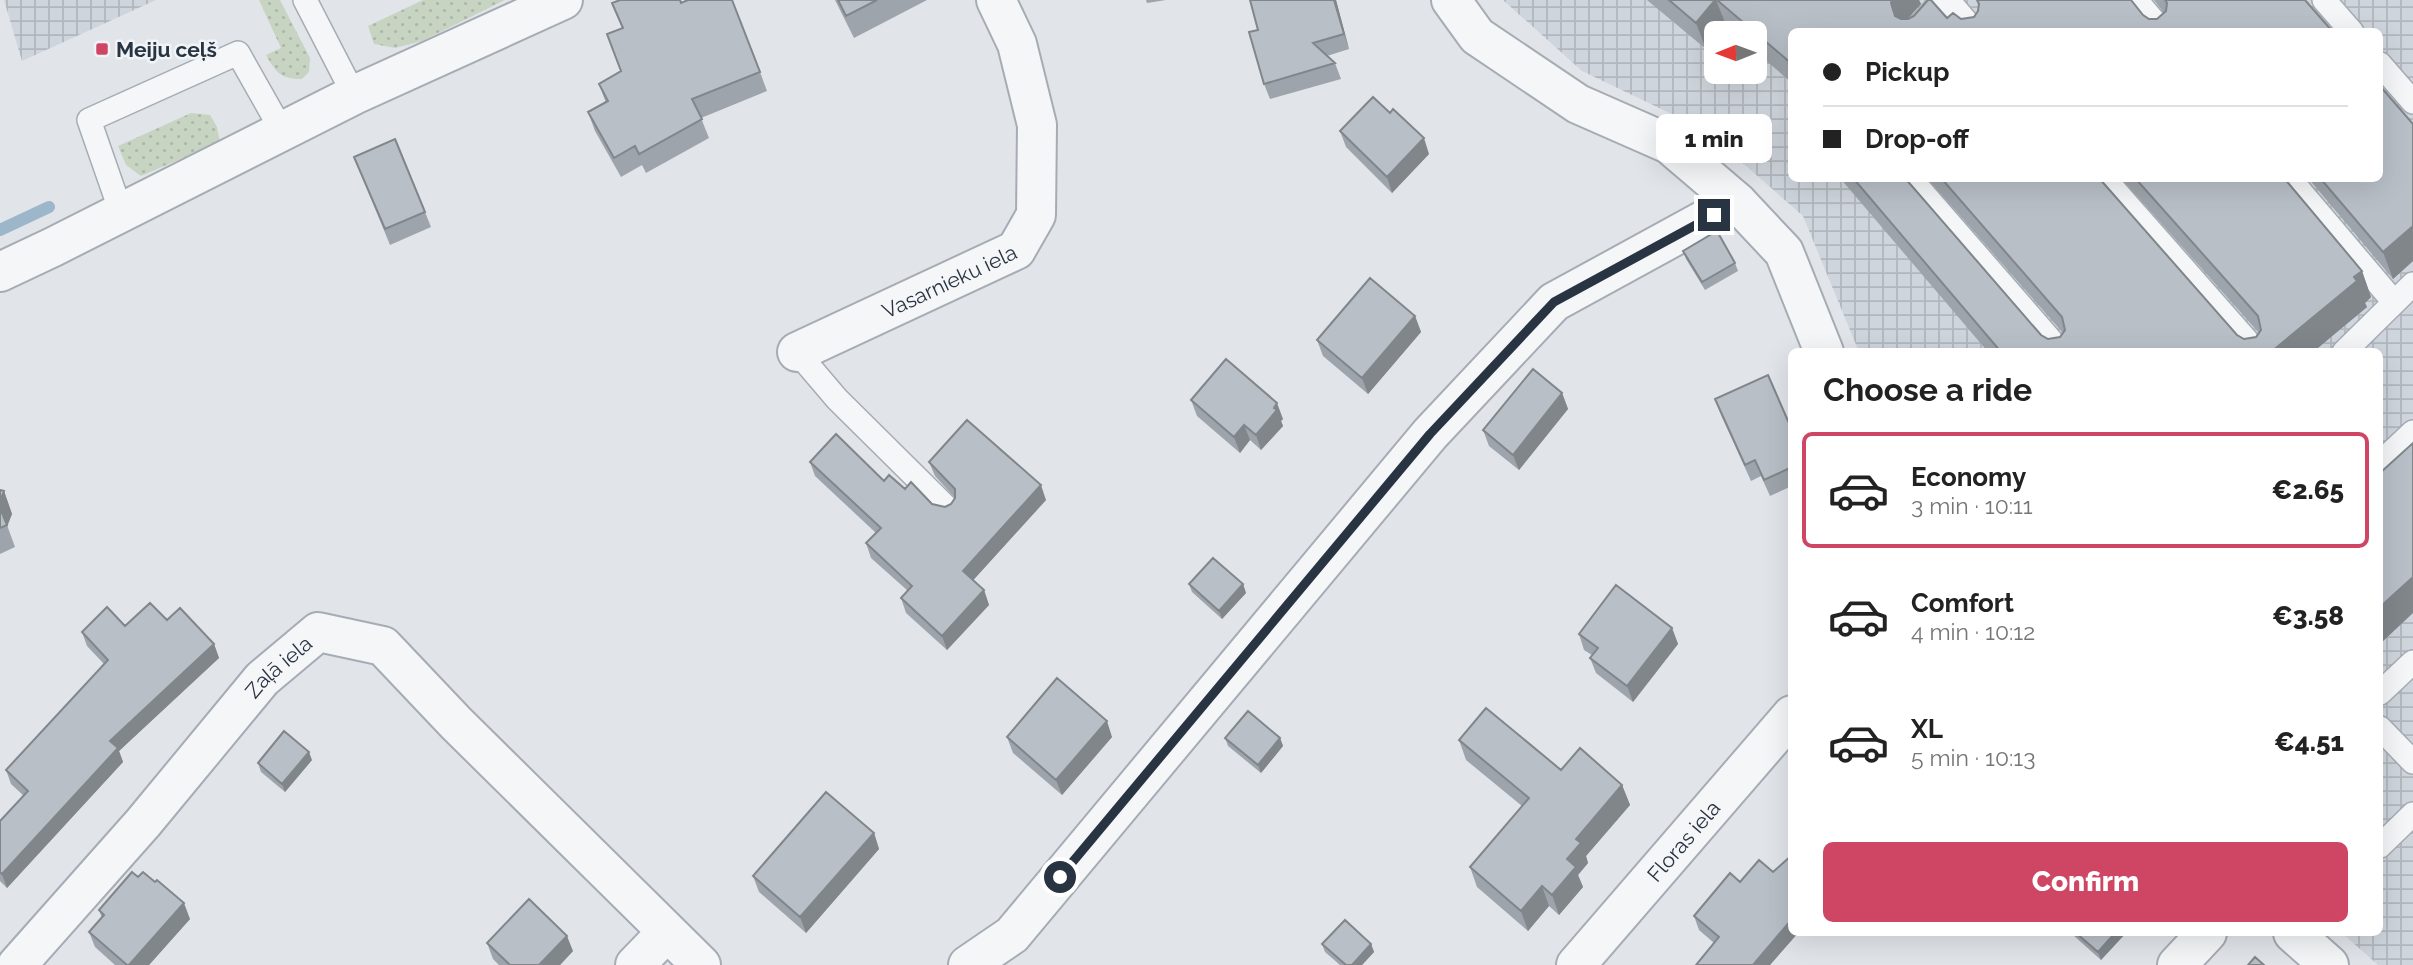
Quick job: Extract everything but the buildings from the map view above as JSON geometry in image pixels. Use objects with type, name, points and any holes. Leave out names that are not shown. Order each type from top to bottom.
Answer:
[{"type":"street","points":[[0,272],[354,95],[563,0]]},
{"type":"street","name":"Vasarnieku iela","points":[[797,352],[1016,250],[1036,215],[1037,125],[1017,44],[996,0]]},
{"type":"street","points":[[1451,0],[1477,36],[1578,104],[1669,144],[1737,202],[1784,252],[1822,348]]},
{"type":"street","points":[[968,965],[1012,935],[1430,434],[1554,302],[1737,202]]},
{"type":"street","name":"Zaļā iela","points":[[17,965],[143,823],[262,679],[318,632],[383,646],[465,732],[701,965]]},
{"type":"street","name":"Floras iela","points":[[1576,965],[1788,720]]},
{"type":"street","points":[[635,965],[666,933]]},
{"type":"street","points":[[2177,965],[2204,936]]},
{"type":"street","points":[[2295,936],[2329,965]]},
{"type":"lane","points":[[1918,28],[1945,0],[1971,28]]},
{"type":"lane","points":[[2136,0],[2160,28]]},
{"type":"lane","points":[[2324,0],[2348,28]]},
{"type":"lane","points":[[308,1],[354,95]]},
{"type":"lane","points":[[121,212],[89,120],[238,52],[282,131]]},
{"type":"lane","points":[[2383,67],[2413,102]]},
{"type":"lane","points":[[1913,182],[2058,348]]},
{"type":"lane","points":[[2108,182],[2254,348]]},
{"type":"lane","points":[[2292,182],[2394,302]]},
{"type":"lane","points":[[2348,348],[2413,284]]},
{"type":"lane","points":[[797,352],[836,399],[947,508]]},
{"type":"lane","points":[[2383,460],[2413,432]]},
{"type":"lane","points":[[2383,689],[2413,662]]},
{"type":"lane","points":[[2383,731],[2413,762]]},
{"type":"lane","points":[[2383,843],[2413,814]]},
{"type":"shaded area","points":[[4,0],[156,0],[22,61]]},
{"type":"shaded area","points":[[1503,0],[2413,0],[2413,965],[2378,965],[2345,936],[2383,936],[2383,348],[1857,348],[1803,216],[1705,130],[1582,71]]},
{"type":"green space","points":[[259,0],[280,0],[310,58],[309,72],[302,79],[280,74],[266,55],[281,48]]},
{"type":"green space","points":[[423,0],[505,0],[422,41],[395,48],[374,44],[368,26]]},
{"type":"green space","points":[[191,113],[210,115],[217,127],[220,142],[141,176],[126,165],[118,146]]},
{"type":"waterway","points":[[0,230],[49,207]]},
{"type":"place","name":"Meiju ceļš","points":[[102,49]]},
{"type":"route","points":[[1060,877],[1430,434],[1554,302],[1714,215]]}]
